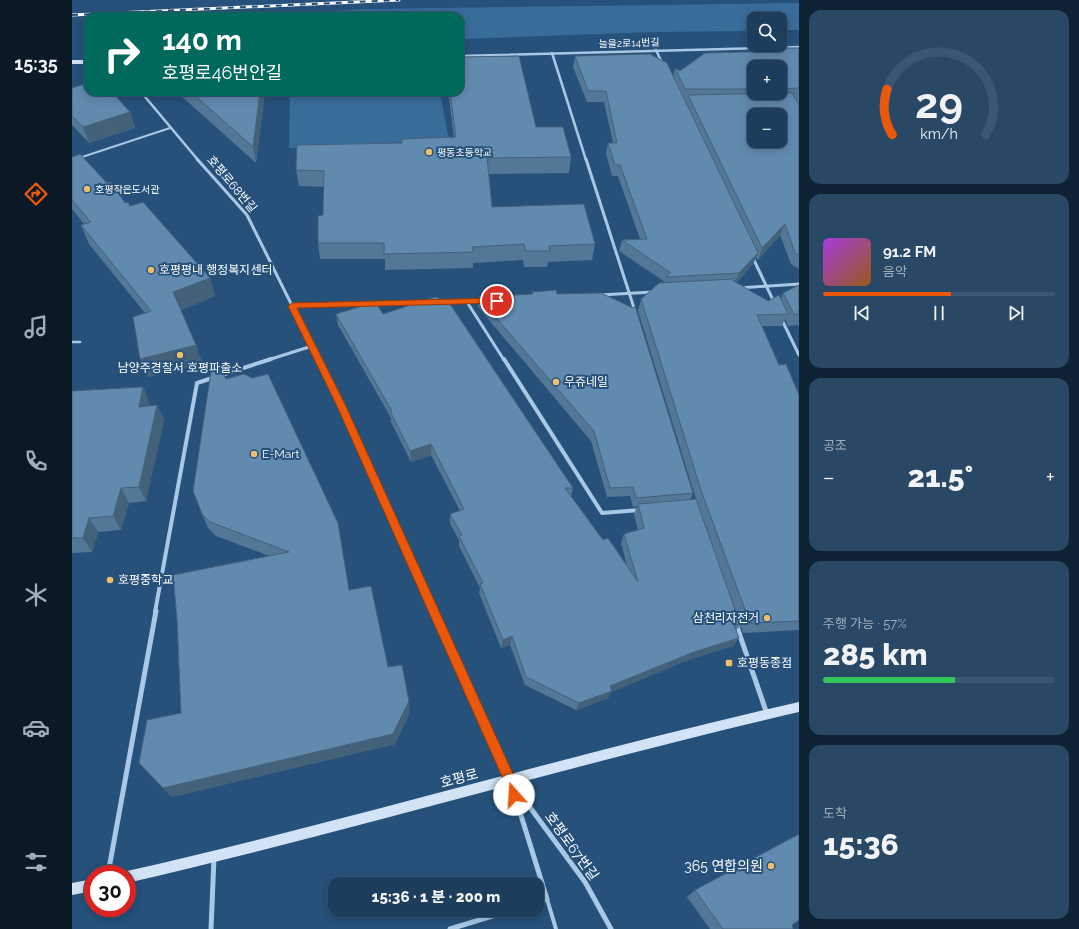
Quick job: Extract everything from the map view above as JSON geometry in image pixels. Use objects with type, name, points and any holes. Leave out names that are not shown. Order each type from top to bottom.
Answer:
[{"type":"street","name":"늘을2로14번길","points":[[464,56],[799,46]]},
{"type":"street","points":[[656,50],[665,70]]},
{"type":"street","points":[[552,53],[637,316]]},
{"type":"street","points":[[72,62],[84,62]]},
{"type":"street","name":"호평로68번길","points":[[144,96],[170,128],[247,215],[344,412],[510,780]]},
{"type":"street","points":[[750,251],[776,307]]},
{"type":"street","points":[[736,288],[799,284]]},
{"type":"street","points":[[591,295],[660,292]]},
{"type":"street","points":[[437,302],[490,301]]},
{"type":"street","points":[[292,306],[430,302]]},
{"type":"street","points":[[467,302],[602,513],[648,509]]},
{"type":"street","points":[[779,314],[799,355]]},
{"type":"street","points":[[110,865],[197,383],[312,346]]},
{"type":"street","points":[[733,617],[768,714]]},
{"type":"street","name":"호평로","points":[[136,875],[214,858],[510,780],[799,707]]},
{"type":"street","points":[[510,780],[546,899]]},
{"type":"street","name":"호평로67번길","points":[[510,780],[585,882],[610,929]]},
{"type":"street","points":[[211,929],[214,858]]},
{"type":"street","points":[[72,889],[84,887]]},
{"type":"street","points":[[450,929],[489,917]]},
{"type":"lane","points":[[72,160],[170,128]]},
{"type":"lane","points":[[72,342],[80,342]]},
{"type":"lane","points":[[546,899],[556,929]]},
{"type":"shaded area","points":[[799,3],[799,30],[787,30],[787,12],[747,12],[747,31],[656,32],[464,39],[464,12],[319,12],[360,9]]},
{"type":"shaded area","points":[[290,96],[441,96],[449,140],[289,148]]},
{"type":"pier","points":[[84,72],[84,84],[72,87],[72,75]]},
{"type":"building","points":[[787,48],[799,48],[799,88],[787,89],[787,60],[747,60],[747,89],[685,89],[675,68],[680,71],[705,53],[787,52]]},
{"type":"building","points":[[650,54],[667,63],[758,253],[739,273],[666,277],[671,273],[622,240],[647,239],[620,165],[615,165],[608,143],[617,143],[606,91],[588,91],[575,56]]},
{"type":"building","points":[[519,56],[536,127],[563,127],[571,157],[487,158],[492,207],[584,204],[595,244],[549,246],[550,251],[526,251],[524,244],[472,247],[474,252],[384,254],[384,243],[318,243],[318,216],[323,215],[324,171],[296,170],[297,145],[402,143],[402,139],[456,137],[451,96],[464,96],[464,57]]},
{"type":"building","points":[[84,84],[84,96],[116,96],[130,112],[83,127],[72,116],[72,88]]},
{"type":"building","points":[[787,93],[792,93],[799,105],[799,255],[795,253],[785,224],[762,248],[688,95],[747,94],[747,100],[787,100]]},
{"type":"building","points":[[196,96],[259,96],[253,147]]},
{"type":"building","points":[[80,154],[107,183],[111,182],[125,203],[128,202],[130,206],[143,202],[210,278],[173,292],[196,345],[140,359],[133,317],[151,311],[81,225],[91,222],[72,200],[72,157]]},
{"type":"building","points":[[733,279],[732,280],[768,301],[779,295],[788,314],[757,315],[779,365],[786,364],[799,395],[799,621],[750,623],[702,493],[641,299],[659,283]]},
{"type":"building","points":[[799,285],[799,314],[794,314],[783,293]]},
{"type":"building","points":[[556,290],[557,294],[601,293],[633,308],[635,306],[693,493],[636,498],[633,487],[610,488],[594,431],[478,297],[533,294],[532,292]]},
{"type":"building","points":[[435,297],[448,301],[573,488],[565,488],[603,540],[608,538],[638,582],[624,534],[644,528],[638,504],[696,499],[740,624],[734,625],[739,638],[694,652],[610,686],[612,691],[579,703],[526,677],[512,636],[503,640],[480,584],[483,583],[459,536],[462,535],[450,514],[464,509],[431,444],[410,451],[390,411],[392,411],[336,314],[375,302],[383,314]]},
{"type":"building","points":[[219,363],[226,379],[244,374],[252,378],[268,374],[338,523],[349,590],[371,586],[388,667],[402,665],[409,701],[393,734],[163,788],[139,763],[147,720],[181,713],[177,619],[173,575],[289,552],[210,522],[202,514],[193,491],[212,365]]},
{"type":"building","points":[[143,387],[139,407],[157,405],[139,487],[121,488],[113,516],[89,518],[83,538],[72,538],[72,391]]},
{"type":"building","name":"365 연합의원","points":[[799,834],[799,920],[792,925],[793,929],[723,929],[695,890]]},
{"type":"railway","points":[[137,12],[399,0]]},
{"type":"railway","points":[[72,15],[84,14]]},
{"type":"place","name":"평동초등학교","points":[[429,152]]},
{"type":"place","name":"호평작은도서관","points":[[87,189]]},
{"type":"place","name":"호평평내 행정복지센터","points":[[151,270]]},
{"type":"place","name":"남양주경찰서 호평파출소","points":[[180,355]]},
{"type":"place","name":"우쥬네일","points":[[556,382]]},
{"type":"place","name":"E-Mart","points":[[254,454]]},
{"type":"place","name":"호평중학교","points":[[110,580]]},
{"type":"place","name":"삼천리자전거","points":[[767,618]]},
{"type":"place","name":"호평동종점","points":[[729,663]]},
{"type":"place","name":"365 연합의원","points":[[771,866]]},
{"type":"route","points":[[497,301],[292,306],[340,404],[510,780],[514,795]]}]
